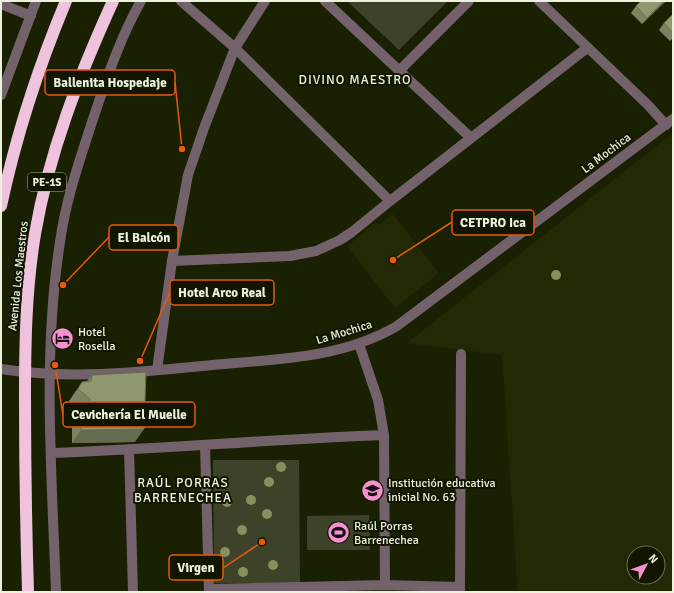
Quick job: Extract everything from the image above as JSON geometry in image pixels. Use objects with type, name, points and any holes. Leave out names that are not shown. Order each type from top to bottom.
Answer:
[{"type":"highway","points":[[1,206],[26,108],[66,1]]},
{"type":"highway","name":"Avenida Los Maestros","points":[[28,592],[24,454],[25,373],[27,316],[35,234],[51,162],[64,120],[83,70],[113,1]]},
{"type":"street","points":[[1,95],[36,1]]},
{"type":"street","points":[[56,592],[49,375],[52,311],[60,243],[70,195],[86,140],[117,52],[141,1]]},
{"type":"street","points":[[181,1],[235,48],[390,201]]},
{"type":"street","points":[[157,370],[172,261],[188,175],[206,120],[235,48],[265,1]]},
{"type":"street","points":[[325,1],[471,138]]},
{"type":"street","points":[[400,70],[469,1]]},
{"type":"street","points":[[539,1],[648,105],[669,122]]},
{"type":"street","points":[[1,4],[30,16]]},
{"type":"street","points":[[172,261],[290,256],[316,250],[340,240],[587,48]]},
{"type":"street","name":"La Mochica","points":[[1,369],[49,375],[157,370],[322,354],[359,344],[397,326],[669,122]]},
{"type":"street","points":[[359,344],[378,400],[384,435],[385,586]]},
{"type":"street","points":[[205,445],[209,590],[385,586],[460,590],[461,354]]},
{"type":"street","points":[[51,453],[205,445],[260,440],[384,435]]},
{"type":"street","points":[[129,449],[133,592]]},
{"type":"shaded area","points":[[347,1],[448,1],[399,50]]},
{"type":"shaded area","points":[[673,133],[673,592],[518,592],[502,355],[407,343]]},
{"type":"shaded area","points":[[393,214],[439,273],[395,308],[347,246],[376,222],[379,225]]},
{"type":"shaded area","name":"Raúl Porras Barrenechea","points":[[213,460],[299,460],[300,583],[214,583]]},
{"type":"shaded area","name":"Raúl Porras Barrenechea","points":[[369,515],[370,550],[307,550],[307,516]]},
{"type":"building","points":[[641,1],[664,1],[647,18],[636,6]]},
{"type":"building","points":[[673,14],[673,33],[664,23]]},
{"type":"building","points":[[146,372],[144,429],[81,430],[81,413],[91,413],[90,399],[78,389],[82,382],[91,381],[92,375]]},
{"type":"place","name":"Ballenita Hospedaje","points":[[182,149]]},
{"type":"place","name":"CETPRO Ica","points":[[393,260]]},
{"type":"place","name":"El Balcón","points":[[63,285]]},
{"type":"place","name":"Hotel Rosella","points":[[62,339]]},
{"type":"place","name":"Hotel Arco Real","points":[[140,361]]},
{"type":"place","name":"Cevichería El Muelle","points":[[55,365]]},
{"type":"place","name":"Institución educativa inicial No. 63","points":[[373,490]]},
{"type":"place","name":"Raúl Porras Barrenechea","points":[[338,533]]},
{"type":"place","name":"Virgen","points":[[262,542]]},
{"type":"district","name":"DIVINO MAESTRO","points":[[355,79]]},
{"type":"district","name":"RAÚL PORRAS BARRENECHEA","points":[[183,490]]}]
